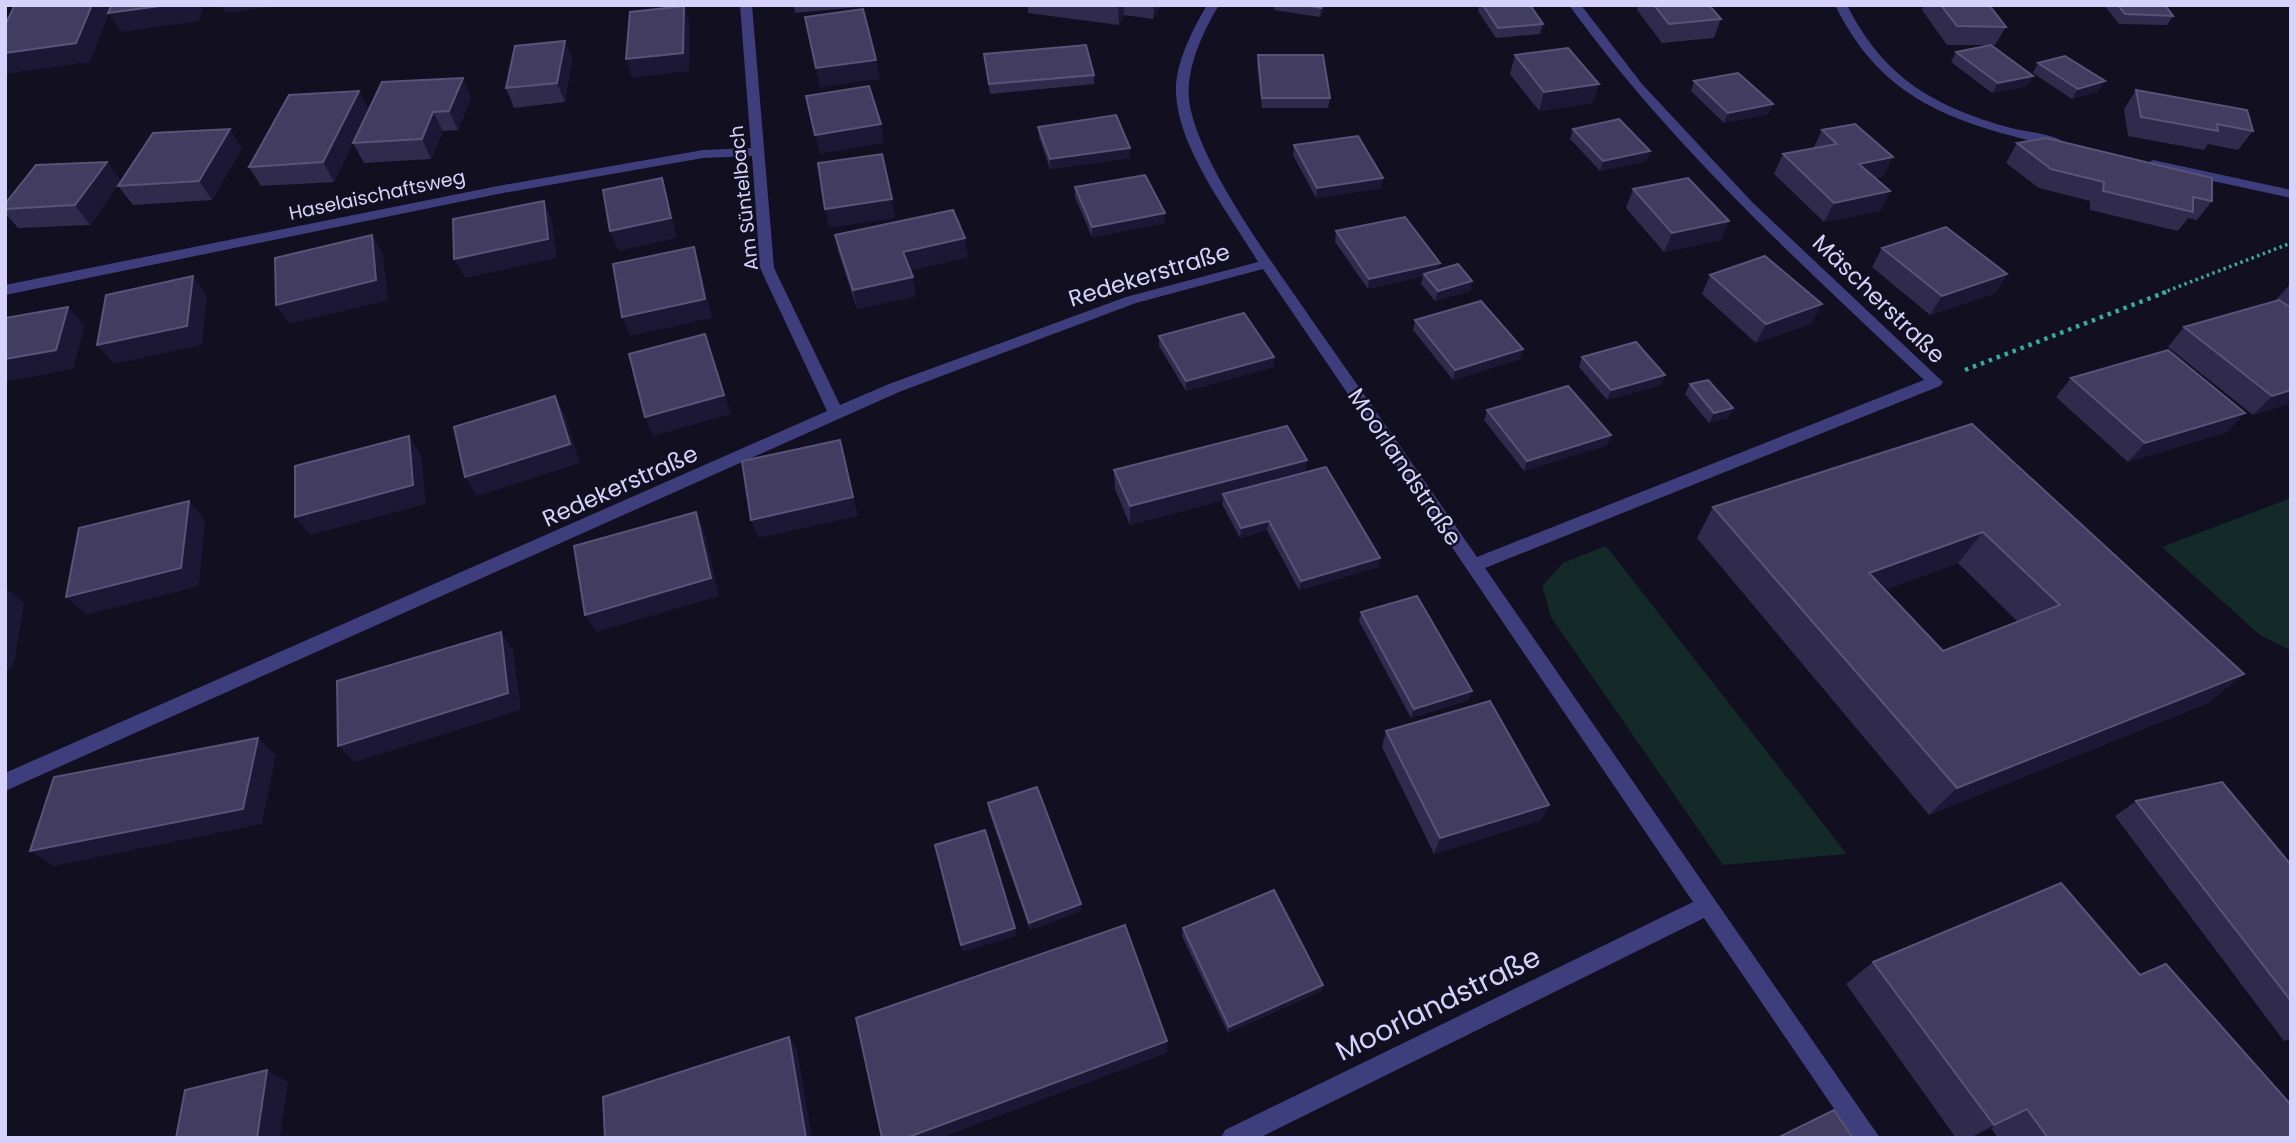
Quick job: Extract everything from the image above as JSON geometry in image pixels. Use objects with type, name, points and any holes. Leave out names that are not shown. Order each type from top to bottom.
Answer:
[{"type":"street","name":"Am Süntelbach","points":[[746,5],[767,268],[837,415]]},
{"type":"street","name":"Moorlandstraße","points":[[1213,5],[1202,23],[1181,90],[1188,128],[1266,264],[1868,1138]]},
{"type":"street","name":"Mäscherstraße","points":[[1473,566],[1935,382],[1747,205],[1638,87],[1576,5]]},
{"type":"street","points":[[1840,5],[1845,18],[1877,64],[1937,107],[1998,130],[2078,148]]},
{"type":"street","name":"Haselaischaftsweg","points":[[5,290],[503,189],[703,154],[758,152]]},
{"type":"street","points":[[2144,162],[2291,194]]},
{"type":"street","name":"Redekerstraße","points":[[5,782],[894,388],[1131,300],[1266,264]]},
{"type":"street","name":"Moorlandstraße","points":[[1233,1138],[1708,906]]},
{"type":"path","points":[[1935,382],[2291,243]]},
{"type":"green space","points":[[2291,498],[2291,651],[2260,635],[2162,547]]},
{"type":"green space","points":[[1606,546],[1846,854],[1723,865],[1551,617],[1542,586],[1563,563]]},
{"type":"building","points":[[15,5],[92,5],[76,43],[5,53],[5,25]]},
{"type":"building","points":[[112,5],[167,5],[108,13]]},
{"type":"building","points":[[1483,5],[1530,5],[1543,24],[1498,28]]},
{"type":"building","points":[[1654,5],[1709,5],[1721,19],[1669,24]]},
{"type":"building","points":[[1941,5],[1989,5],[2006,27],[1957,26]]},
{"type":"building","points":[[2118,5],[2165,5],[2173,16],[2125,14]]},
{"type":"building","points":[[684,6],[683,53],[626,59],[630,12]]},
{"type":"building","points":[[863,9],[876,60],[816,68],[805,17]]},
{"type":"building","points":[[565,41],[557,83],[506,88],[515,46]]},
{"type":"building","points":[[1086,45],[1094,75],[989,84],[984,54]]},
{"type":"building","points":[[1991,45],[2033,76],[1998,83],[1956,52]]},
{"type":"building","points":[[1568,48],[1599,84],[1544,92],[1515,55]]},
{"type":"building","points":[[1258,55],[1323,55],[1330,98],[1262,98]]},
{"type":"building","points":[[2065,56],[2105,81],[2078,89],[2038,63]]},
{"type":"building","points":[[1738,73],[1773,104],[1728,113],[1694,81]]},
{"type":"building","points":[[463,78],[449,111],[433,112],[422,139],[353,143],[382,82]]},
{"type":"building","points":[[869,86],[881,124],[815,135],[806,96]]},
{"type":"building","points":[[2136,90],[2247,110],[2253,131],[2217,124],[2218,131],[2141,117]]},
{"type":"building","points":[[359,91],[323,162],[249,167],[289,95]]},
{"type":"building","points":[[1116,115],[1130,148],[1050,159],[1038,127]]},
{"type":"building","points":[[1619,119],[1650,151],[1603,161],[1573,129]]},
{"type":"building","points":[[1855,124],[1893,157],[1859,164],[1890,191],[1834,203],[1783,154],[1837,144],[1822,130]]},
{"type":"building","points":[[230,129],[199,181],[118,186],[153,133]]},
{"type":"building","points":[[1358,136],[1383,178],[1317,188],[1294,145]]},
{"type":"building","points":[[2046,138],[2212,178],[2212,201],[2193,197],[2193,212],[2103,191],[2104,182],[2051,169],[2017,143]]},
{"type":"building","points":[[882,154],[892,199],[825,209],[818,163]]},
{"type":"building","points":[[107,162],[75,205],[5,209],[5,204],[36,165]]},
{"type":"building","points":[[1145,175],[1165,213],[1092,227],[1075,187]]},
{"type":"building","points":[[662,178],[671,218],[610,231],[603,190]]},
{"type":"building","points":[[1688,178],[1729,221],[1672,233],[1633,189]]},
{"type":"building","points":[[544,201],[548,239],[454,259],[453,219]]},
{"type":"building","points":[[953,210],[965,238],[903,252],[913,277],[853,290],[835,235]]},
{"type":"building","points":[[1405,217],[1440,263],[1369,279],[1336,231]]},
{"type":"building","points":[[1946,227],[2007,274],[1942,296],[1882,248]]},
{"type":"building","points":[[372,235],[376,280],[276,305],[275,258]]},
{"type":"building","points":[[694,247],[705,299],[622,317],[613,264]]},
{"type":"building","points":[[1765,256],[1822,304],[1766,324],[1710,275]]},
{"type":"building","points":[[1458,264],[1472,281],[1438,291],[1424,274]]},
{"type":"building","points":[[193,276],[187,326],[97,345],[106,295]]},
{"type":"building","points":[[2279,300],[2291,308],[2291,390],[2272,396],[2184,327]]},
{"type":"building","points":[[1481,301],[1523,349],[1455,370],[1415,320]]},
{"type":"building","points":[[68,307],[56,350],[5,359],[5,318]]},
{"type":"building","points":[[1244,313],[1274,357],[1186,381],[1159,336]]},
{"type":"building","points":[[705,334],[724,395],[645,417],[629,354]]},
{"type":"building","points":[[1636,342],[1665,375],[1611,390],[1582,357]]},
{"type":"building","points":[[2168,350],[2245,413],[2145,443],[2071,378]]},
{"type":"building","points":[[1708,380],[1733,408],[1714,413],[1690,384]]},
{"type":"building","points":[[1568,386],[1611,435],[1527,461],[1487,410]]},
{"type":"building","points":[[555,396],[570,444],[465,477],[454,427]]},
{"type":"building","points":[[1972,424],[2244,674],[1957,788],[1713,507]],"holes":[[[1983,532],[2060,605],[1943,651],[1869,573]]]},
{"type":"building","points":[[1287,426],[1307,460],[1130,506],[1114,470]]},
{"type":"building","points":[[409,436],[413,485],[295,517],[295,466]]},
{"type":"building","points":[[840,440],[853,497],[751,520],[742,461]]},
{"type":"building","points":[[1326,467],[1380,558],[1301,581],[1269,521],[1241,528],[1223,494]]},
{"type":"building","points":[[189,501],[181,568],[66,597],[79,528]]},
{"type":"building","points":[[696,512],[711,578],[585,615],[574,546]]},
{"type":"building","points":[[1417,596],[1472,691],[1414,709],[1361,612]]},
{"type":"building","points":[[501,632],[508,693],[338,746],[337,681]]},
{"type":"building","points":[[1490,701],[1549,805],[1440,838],[1386,731]]},
{"type":"building","points":[[258,738],[243,809],[30,851],[54,777]]},
{"type":"building","points":[[2222,782],[2291,865],[2291,1001],[2136,801]]},
{"type":"building","points":[[1037,787],[1081,904],[1029,923],[988,803]]},
{"type":"building","points":[[985,830],[1015,928],[961,945],[935,845]]},
{"type":"building","points":[[2061,883],[2140,975],[2166,964],[2291,1105],[2291,1138],[2048,1138],[2027,1109],[1994,1125],[1873,962]]},
{"type":"building","points":[[1274,890],[1323,985],[1229,1027],[1183,928]]},
{"type":"building","points":[[1125,925],[1167,1041],[906,1138],[882,1138],[856,1018]]},
{"type":"building","points":[[789,1037],[806,1138],[605,1138],[603,1097]]},
{"type":"building","points":[[267,1070],[257,1138],[176,1138],[185,1090]]},
{"type":"building","points":[[1834,1110],[1853,1138],[1777,1138]]}]
